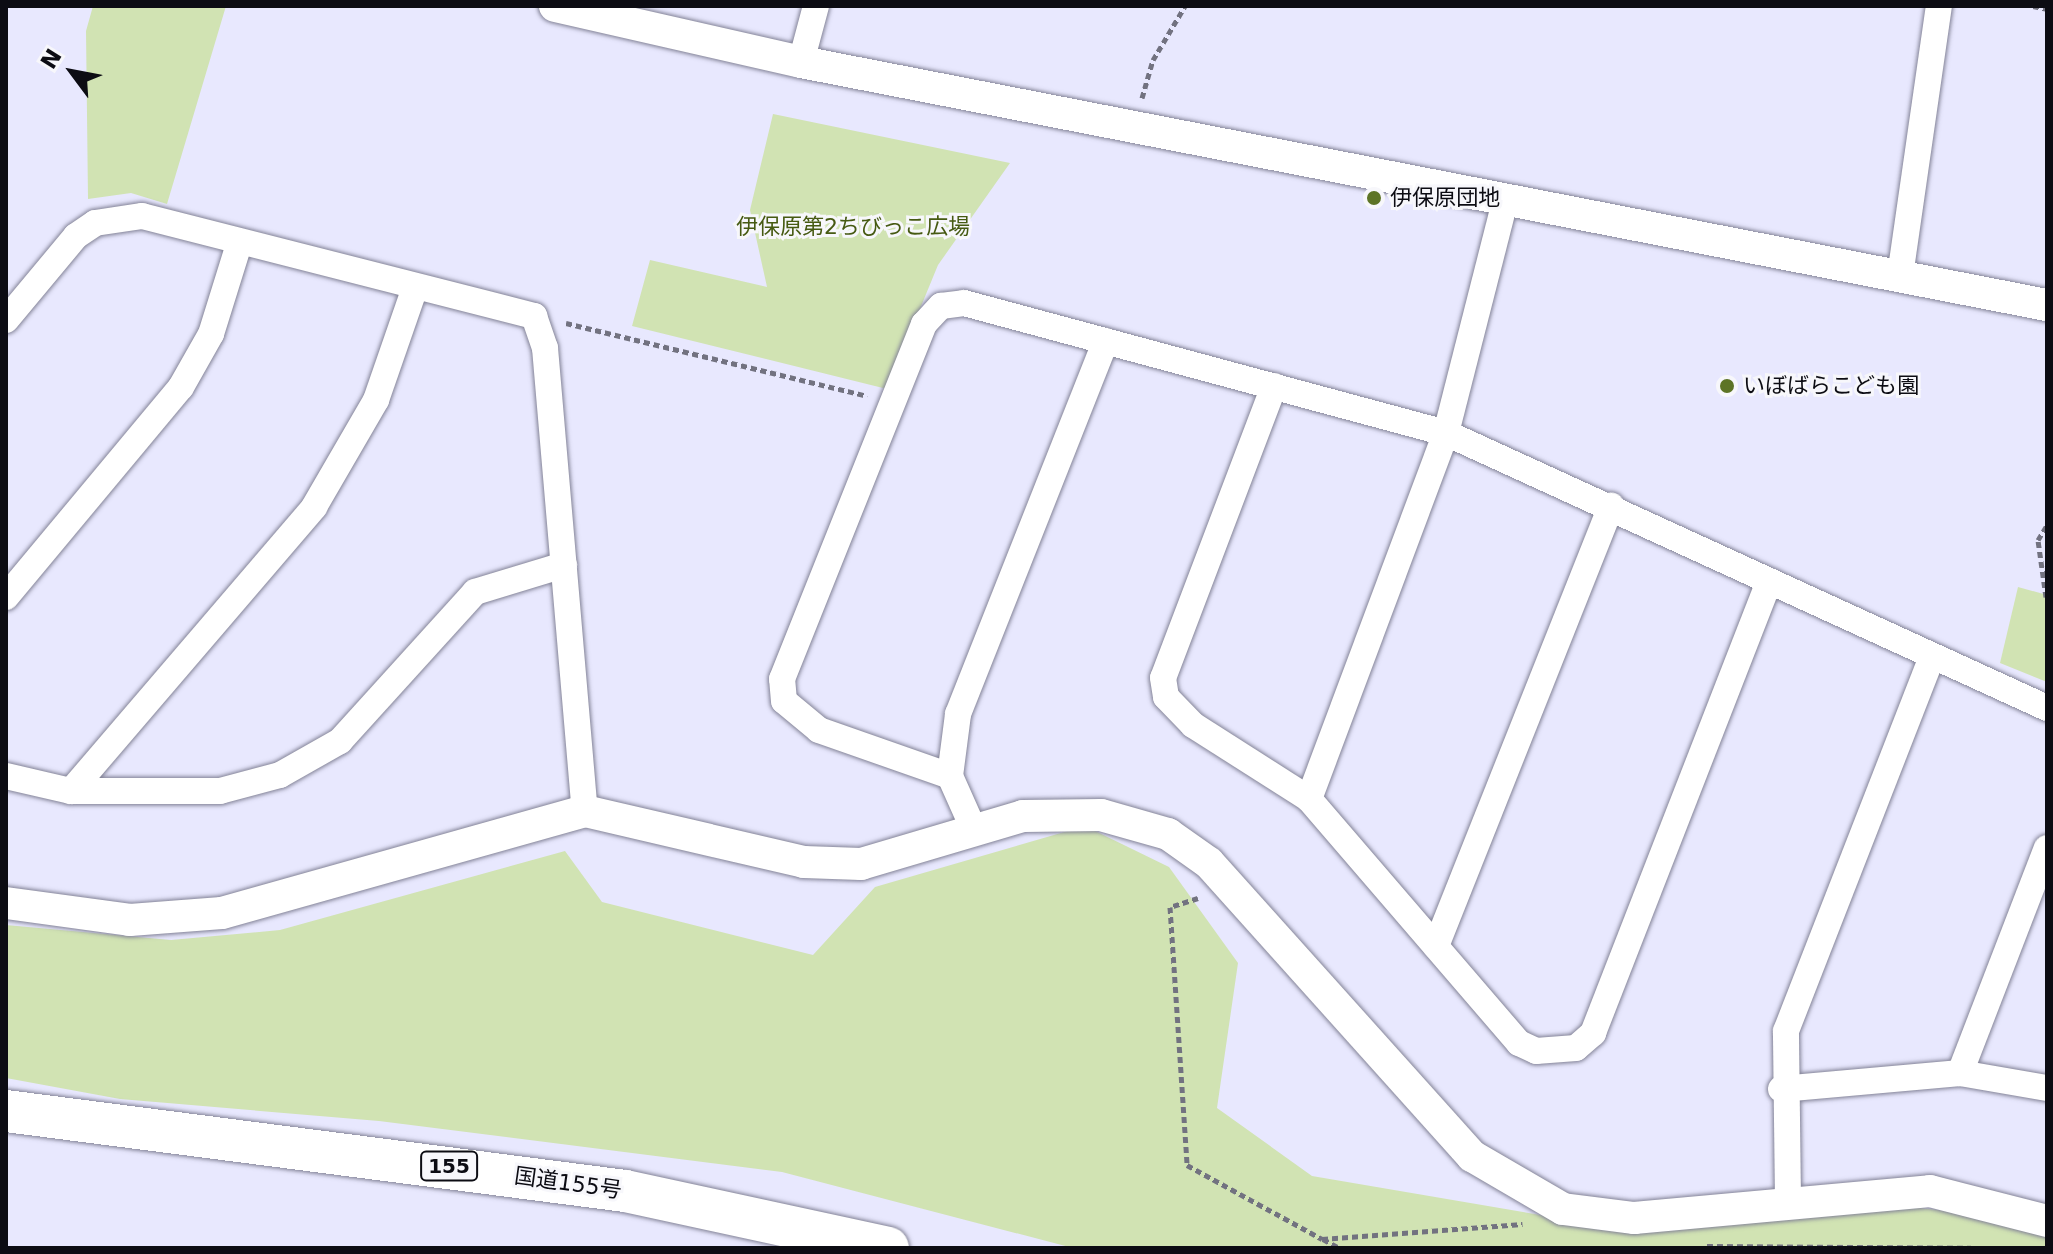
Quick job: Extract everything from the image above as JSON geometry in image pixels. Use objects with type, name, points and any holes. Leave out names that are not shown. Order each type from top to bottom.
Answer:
[{"type":"highway","name":"国道155号","points":[[6,1111],[625,1191],[874,1246]]},
{"type":"street","points":[[555,6],[801,62],[2047,305]]},
{"type":"street","points":[[801,62],[816,6]]},
{"type":"street","points":[[1900,276],[1939,6]]},
{"type":"street","points":[[1309,799],[1446,433],[1505,201]]},
{"type":"street","points":[[6,320],[95,223],[142,216],[414,290],[534,316],[545,348],[585,811]]},
{"type":"street","points":[[6,597],[181,387],[211,334],[239,244]]},
{"type":"street","points":[[71,791],[314,507],[376,400],[414,290]]},
{"type":"street","points":[[950,776],[819,730],[784,701],[782,679],[924,324],[941,306],[964,303],[1446,433],[2047,708]]},
{"type":"street","points":[[974,830],[950,776],[958,714],[1106,341]]},
{"type":"street","points":[[1274,386],[1163,678],[1177,713],[1309,799],[1519,1043],[1552,1054],[1593,1033],[1769,581]]},
{"type":"street","points":[[1436,946],[1611,506]]},
{"type":"street","points":[[6,776],[71,791],[220,791],[280,775],[340,741],[475,592],[564,565]]},
{"type":"street","points":[[1788,1201],[1781,1089],[1786,1031],[1932,656]]},
{"type":"street","points":[[6,903],[130,920],[222,913],[585,811],[804,862],[876,861],[1023,816],[1101,815],[1168,834],[1251,902],[1472,1156],[1531,1195],[1563,1209],[1634,1218],[1788,1201],[1930,1191],[2047,1221]]},
{"type":"street","points":[[1960,1073],[2047,848]]},
{"type":"street","points":[[1781,1089],[1960,1073],[2047,1088]]},
{"type":"path","points":[[1134,127],[1153,60],[1185,6]]},
{"type":"path","points":[[2033,6],[2047,9]]},
{"type":"path","points":[[534,316],[891,402]]},
{"type":"path","points":[[2046,597],[2038,540],[2047,525]]},
{"type":"path","points":[[1322,1239],[1339,1248]]},
{"type":"green space","points":[[93,6],[226,6],[167,204],[131,193],[88,199],[86,31]]},
{"type":"green space","name":"伊保原第2ちびっこ広場","points":[[773,114],[1010,163],[938,265],[887,389],[632,326],[650,260],[767,287],[750,210]]},
{"type":"green space","points":[[2018,587],[2047,595],[2047,682],[2000,663]]},
{"type":"green space","points":[[1085,826],[1169,867],[1238,963],[1217,1108],[1312,1176],[1552,1217],[1909,1207],[2009,1217],[2047,1236],[2047,1248],[1073,1248],[782,1172],[379,1121],[120,1099],[6,1078],[6,925],[171,940],[280,930],[565,851],[602,902],[813,955],[875,887]]},
{"type":"place","name":"伊保原団地","points":[[1374,198]]},
{"type":"place","name":"いぼばらこども園","points":[[1727,386]]}]
